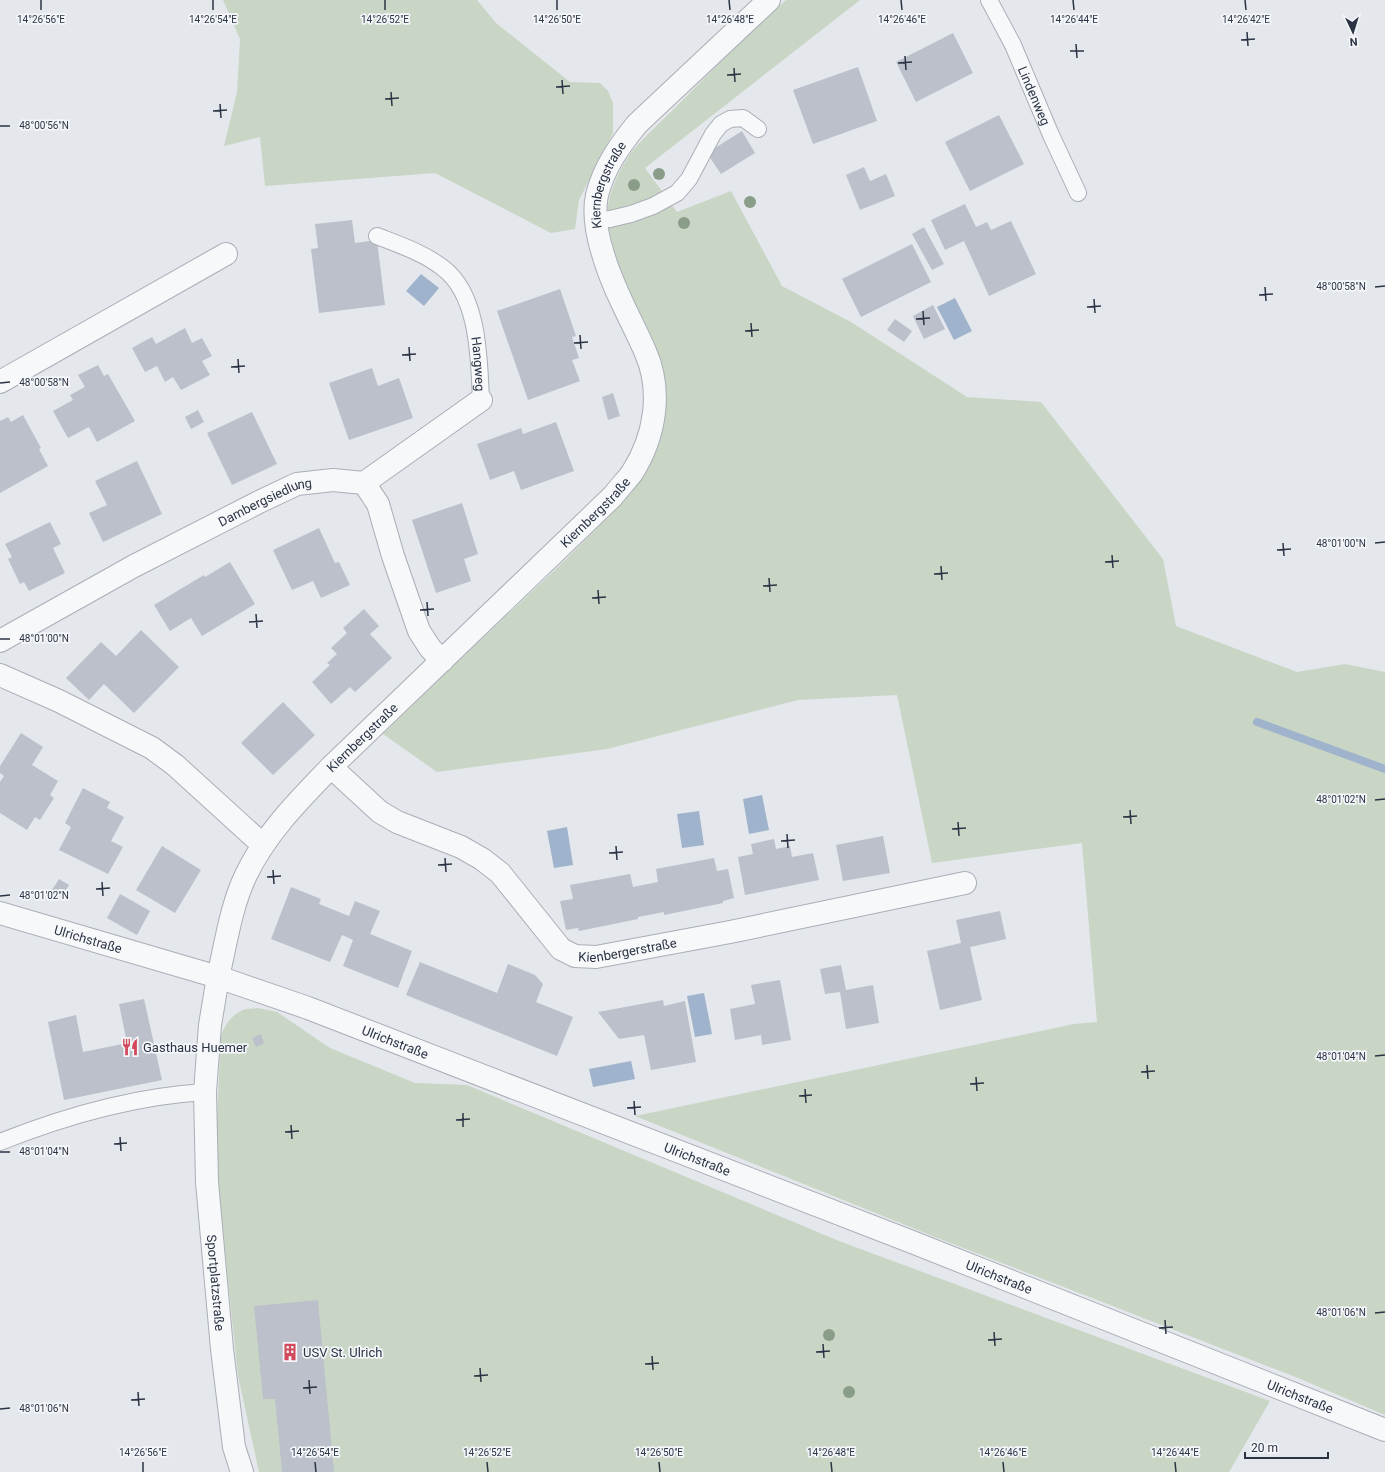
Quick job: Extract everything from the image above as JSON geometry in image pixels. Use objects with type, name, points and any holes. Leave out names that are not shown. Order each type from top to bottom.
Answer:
[{"type":"street","name":"Kiernbergstraße","points":[[218,977],[234,907],[246,875],[263,845],[287,813],[331,767],[613,496],[632,473],[647,443],[653,424],[655,398],[653,374],[646,352],[607,269],[599,242],[595,220],[597,196],[604,172],[620,146],[637,124],[769,0]]},
{"type":"street","points":[[0,382],[226,254]]},
{"type":"street","name":"Hangweg","points":[[364,483],[481,400]]},
{"type":"street","name":"Dambergsiedlung","points":[[0,641],[134,566],[297,484],[333,480],[364,483]]},
{"type":"street","points":[[364,483],[378,504],[393,556],[420,631],[430,648],[442,661]]},
{"type":"street","points":[[0,675],[59,701],[152,748],[175,765],[263,845]]},
{"type":"street","name":"Kienbergerstraße","points":[[331,767],[380,812],[397,822],[461,847],[482,859],[500,873],[561,949],[575,956],[596,957],[738,931],[965,883]]},
{"type":"street","name":"Ulrichstraße","points":[[0,913],[218,977],[308,1008],[912,1242],[1385,1430]]},
{"type":"street","name":"Sportplatzstraße","points":[[218,977],[210,1025],[205,1092],[207,1182],[222,1349],[234,1447],[242,1472]]},
{"type":"lane","name":"Lindenweg","points":[[989,0],[1014,46],[1051,135],[1078,193]]},
{"type":"lane","points":[[595,220],[610,219],[631,214],[653,206],[677,193],[689,179],[713,134],[721,124],[730,119],[743,118],[758,129]]},
{"type":"lane","name":"Hangweg","points":[[377,236],[411,249],[444,268],[461,286],[472,315],[478,354],[481,400]]},
{"type":"lane","points":[[0,1142],[47,1124],[106,1108],[177,1094],[205,1092]]},
{"type":"green space","points":[[223,0],[477,0],[496,23],[570,82],[600,83],[608,91],[613,103],[613,133],[579,200],[575,229],[551,233],[435,173],[265,186],[260,137],[224,146],[237,92],[240,39]]},
{"type":"green space","points":[[786,0],[860,0],[645,168],[677,212],[731,191],[782,286],[851,322],[967,397],[1041,402],[1163,559],[1176,626],[1297,672],[1345,664],[1385,672],[1385,1415],[1298,1378],[935,1237],[635,1116],[1074,1024],[1097,1022],[1082,843],[932,863],[897,695],[798,700],[607,749],[437,772],[383,734],[620,505],[640,481],[648,468],[655,455],[664,424],[666,408],[665,393],[660,364],[655,350],[623,279],[612,249],[607,219],[608,205],[612,191],[625,162],[638,144],[716,66]]},
{"type":"green space","points":[[258,1008],[277,1012],[330,1048],[415,1083],[467,1085],[839,1241],[1270,1401],[1229,1472],[259,1472],[238,1376],[215,1157],[221,1036],[228,1022],[237,1013],[245,1009]]},
{"type":"water","points":[[421,274],[439,288],[424,306],[406,291]]},
{"type":"water","points":[[955,298],[972,331],[954,340],[937,307]]},
{"type":"water","points":[[762,795],[769,830],[749,834],[743,799]]},
{"type":"water","points":[[699,811],[704,845],[682,848],[677,814]]},
{"type":"water","points":[[567,827],[573,865],[554,868],[547,831]]},
{"type":"water","points":[[704,993],[712,1034],[695,1037],[687,996]]},
{"type":"water","points":[[631,1061],[635,1079],[593,1087],[589,1069]]},
{"type":"building","points":[[953,33],[973,73],[916,102],[896,62]]},
{"type":"building","points":[[858,67],[877,121],[813,144],[793,90]]},
{"type":"building","points":[[999,115],[1024,164],[970,191],[945,142]]},
{"type":"building","points":[[742,131],[755,153],[721,174],[707,153]]},
{"type":"building","points":[[864,167],[870,181],[886,174],[895,196],[860,210],[846,175]]},
{"type":"building","points":[[965,204],[976,227],[987,222],[991,230],[1011,221],[1036,274],[989,296],[964,241],[945,250],[931,220]]},
{"type":"building","points":[[352,220],[355,243],[377,240],[385,305],[319,313],[311,249],[318,248],[315,224]]},
{"type":"building","points":[[924,227],[944,264],[932,270],[912,234]]},
{"type":"building","points":[[912,244],[931,282],[861,317],[842,279]]},
{"type":"building","points":[[560,289],[576,336],[572,337],[579,358],[572,360],[580,381],[528,400],[497,311]]},
{"type":"building","points":[[933,305],[945,329],[924,339],[913,316]]},
{"type":"building","points":[[895,319],[912,331],[904,342],[887,330]]},
{"type":"building","points":[[185,328],[192,343],[202,338],[212,356],[202,361],[210,375],[181,390],[173,377],[165,382],[157,366],[145,372],[132,348],[152,337],[156,344]]},
{"type":"building","points":[[98,365],[104,376],[108,374],[135,421],[97,442],[89,427],[68,438],[53,411],[73,400],[70,395],[85,387],[78,375]]},
{"type":"building","points":[[372,368],[378,386],[399,378],[413,418],[349,440],[329,383]]},
{"type":"building","points":[[613,393],[620,416],[608,420],[602,397]]},
{"type":"building","points":[[198,410],[204,422],[191,429],[185,417]]},
{"type":"building","points":[[252,412],[277,464],[232,485],[207,433]]},
{"type":"building","points":[[23,415],[41,448],[39,449],[48,466],[0,493],[0,421],[8,417],[11,422]]},
{"type":"building","points":[[556,422],[574,471],[521,490],[514,471],[490,480],[477,444],[521,428],[523,434]]},
{"type":"building","points":[[137,461],[162,514],[103,542],[89,513],[107,505],[95,481]]},
{"type":"building","points":[[462,503],[478,554],[464,559],[471,581],[436,593],[412,520]]},
{"type":"building","points":[[50,522],[61,544],[53,548],[65,573],[29,591],[24,582],[20,584],[8,559],[12,557],[5,544]]},
{"type":"building","points":[[319,528],[335,563],[339,562],[350,585],[321,598],[313,581],[292,590],[273,550]]},
{"type":"building","points":[[230,562],[255,604],[202,636],[191,618],[170,631],[154,605],[204,575],[205,577]]},
{"type":"building","points":[[364,609],[379,626],[370,634],[392,658],[355,692],[350,687],[331,704],[312,682],[330,665],[327,663],[337,654],[331,648],[347,633],[343,628]]},
{"type":"building","points":[[141,630],[179,667],[134,713],[104,684],[89,700],[66,678],[101,642],[116,656]]},
{"type":"building","points":[[283,702],[315,735],[273,775],[241,743]]},
{"type":"building","points":[[21,733],[43,747],[32,765],[58,781],[50,795],[54,798],[40,820],[35,817],[27,830],[0,813],[0,782],[4,776],[0,773],[0,766]]},
{"type":"building","points":[[83,788],[110,802],[107,808],[124,817],[111,841],[123,847],[108,874],[59,850],[71,827],[65,823]]},
{"type":"building","points":[[883,836],[890,873],[843,881],[836,845]]},
{"type":"building","points":[[774,839],[776,849],[790,846],[792,857],[813,853],[819,880],[745,895],[738,857],[753,854],[751,844]]},
{"type":"building","points":[[162,846],[201,870],[175,913],[136,890]]},
{"type":"building","points":[[714,858],[717,871],[728,869],[734,898],[723,901],[723,903],[664,915],[664,912],[579,931],[578,928],[566,930],[560,901],[573,899],[570,885],[630,874],[633,887],[658,882],[656,869]]},
{"type":"building","points":[[59,879],[69,885],[63,895],[52,890]]},
{"type":"building","points":[[291,887],[321,899],[319,904],[349,916],[355,901],[380,911],[370,934],[412,951],[398,988],[343,966],[353,940],[342,935],[330,962],[271,939]]},
{"type":"building","points":[[120,894],[150,911],[137,935],[107,918]]},
{"type":"building","points":[[1000,911],[1006,939],[970,947],[982,1000],[940,1010],[927,951],[961,943],[956,920]]},
{"type":"building","points":[[420,962],[497,993],[508,964],[535,975],[543,984],[536,1002],[573,1017],[557,1056],[406,995]]},
{"type":"building","points":[[841,965],[846,990],[873,985],[879,1023],[846,1029],[840,992],[825,994],[820,969]]},
{"type":"building","points":[[780,980],[791,1040],[762,1045],[761,1035],[735,1040],[730,1009],[755,1004],[751,985]]},
{"type":"building","name":"Gasthaus Huemer","points":[[144,999],[162,1080],[64,1100],[48,1022],[76,1015],[83,1052],[127,1043],[119,1004]]},
{"type":"building","points":[[663,1000],[664,1006],[685,1001],[696,1062],[651,1070],[644,1035],[619,1039],[598,1012]]},
{"type":"building","points":[[261,1034],[264,1043],[256,1047],[252,1038]]},
{"type":"building","name":"USV St. Ulrich","points":[[318,1300],[334,1472],[282,1472],[275,1399],[263,1399],[254,1306]]},
{"type":"waterway","points":[[1257,722],[1385,769]]},
{"type":"place","name":"Gasthaus Huemer","points":[[130,1047]]},
{"type":"place","name":"USV St. Ulrich","points":[[290,1352]]}]
